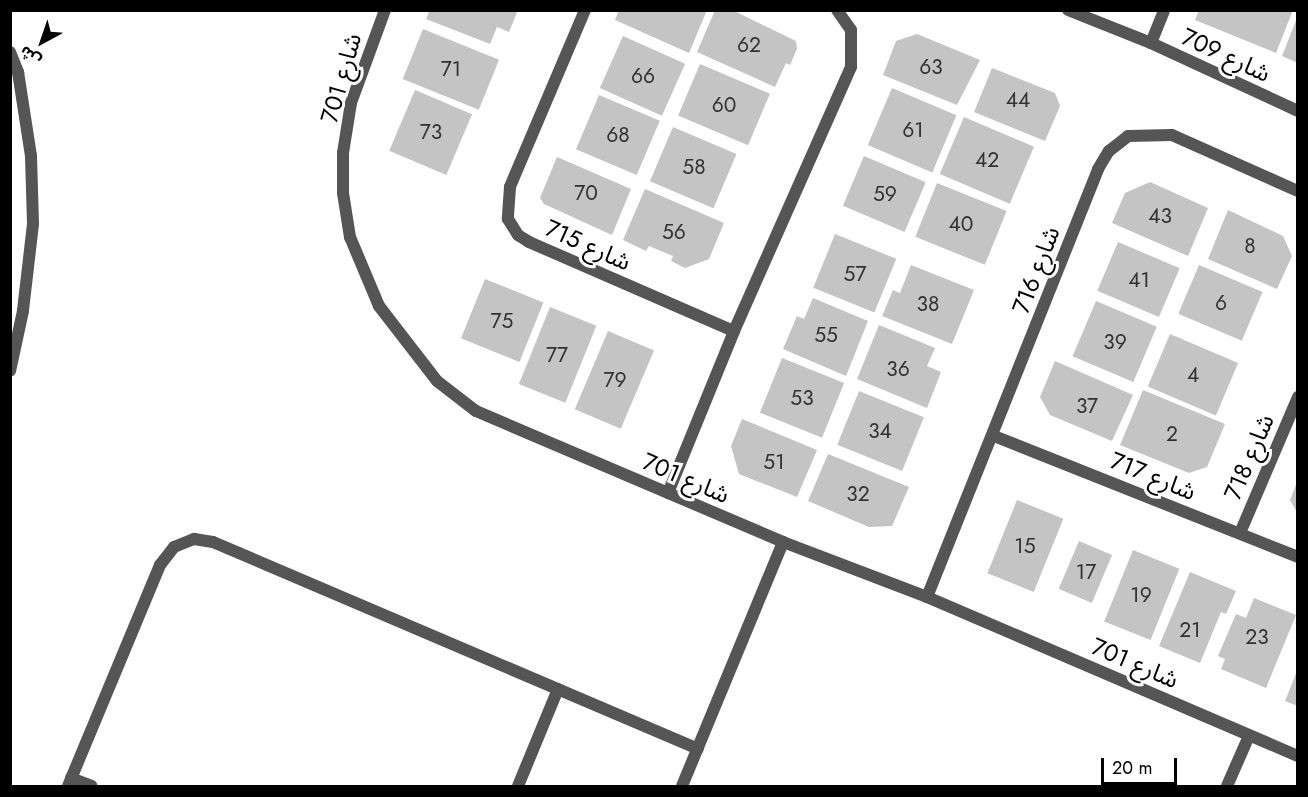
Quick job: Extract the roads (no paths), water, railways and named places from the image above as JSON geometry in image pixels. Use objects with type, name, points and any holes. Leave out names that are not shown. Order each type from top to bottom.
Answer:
[{"type":"street","name":"شارع 701","points":[[386,10],[351,103],[343,153],[343,194],[350,237],[379,306],[437,381],[476,411],[783,542],[927,597],[1298,756]]},
{"type":"street","name":"شارع 715","points":[[585,10],[510,187],[508,219],[518,235],[529,243],[734,331]]},
{"type":"street","points":[[669,493],[734,331],[851,67],[851,30],[837,10]]},
{"type":"street","name":"شارع 709","points":[[1068,10],[1150,43],[1298,111]]},
{"type":"street","points":[[1150,43],[1164,10]]},
{"type":"street","points":[[10,52],[18,72],[31,156],[33,224],[23,311],[10,370]]},
{"type":"street","name":"شارع 716","points":[[927,597],[994,436],[1098,169],[1109,151],[1128,136],[1172,135],[1298,191]]},
{"type":"street","name":"شارع 718","points":[[1240,533],[1298,397]]},
{"type":"street","name":"شارع 717","points":[[994,436],[1298,557]]},
{"type":"street","points":[[92,786],[69,782],[166,554],[194,539],[213,542],[698,749]]},
{"type":"street","points":[[682,786],[783,542]]},
{"type":"street","points":[[518,786],[558,689]]},
{"type":"street","points":[[1227,786],[1249,736]]}]
